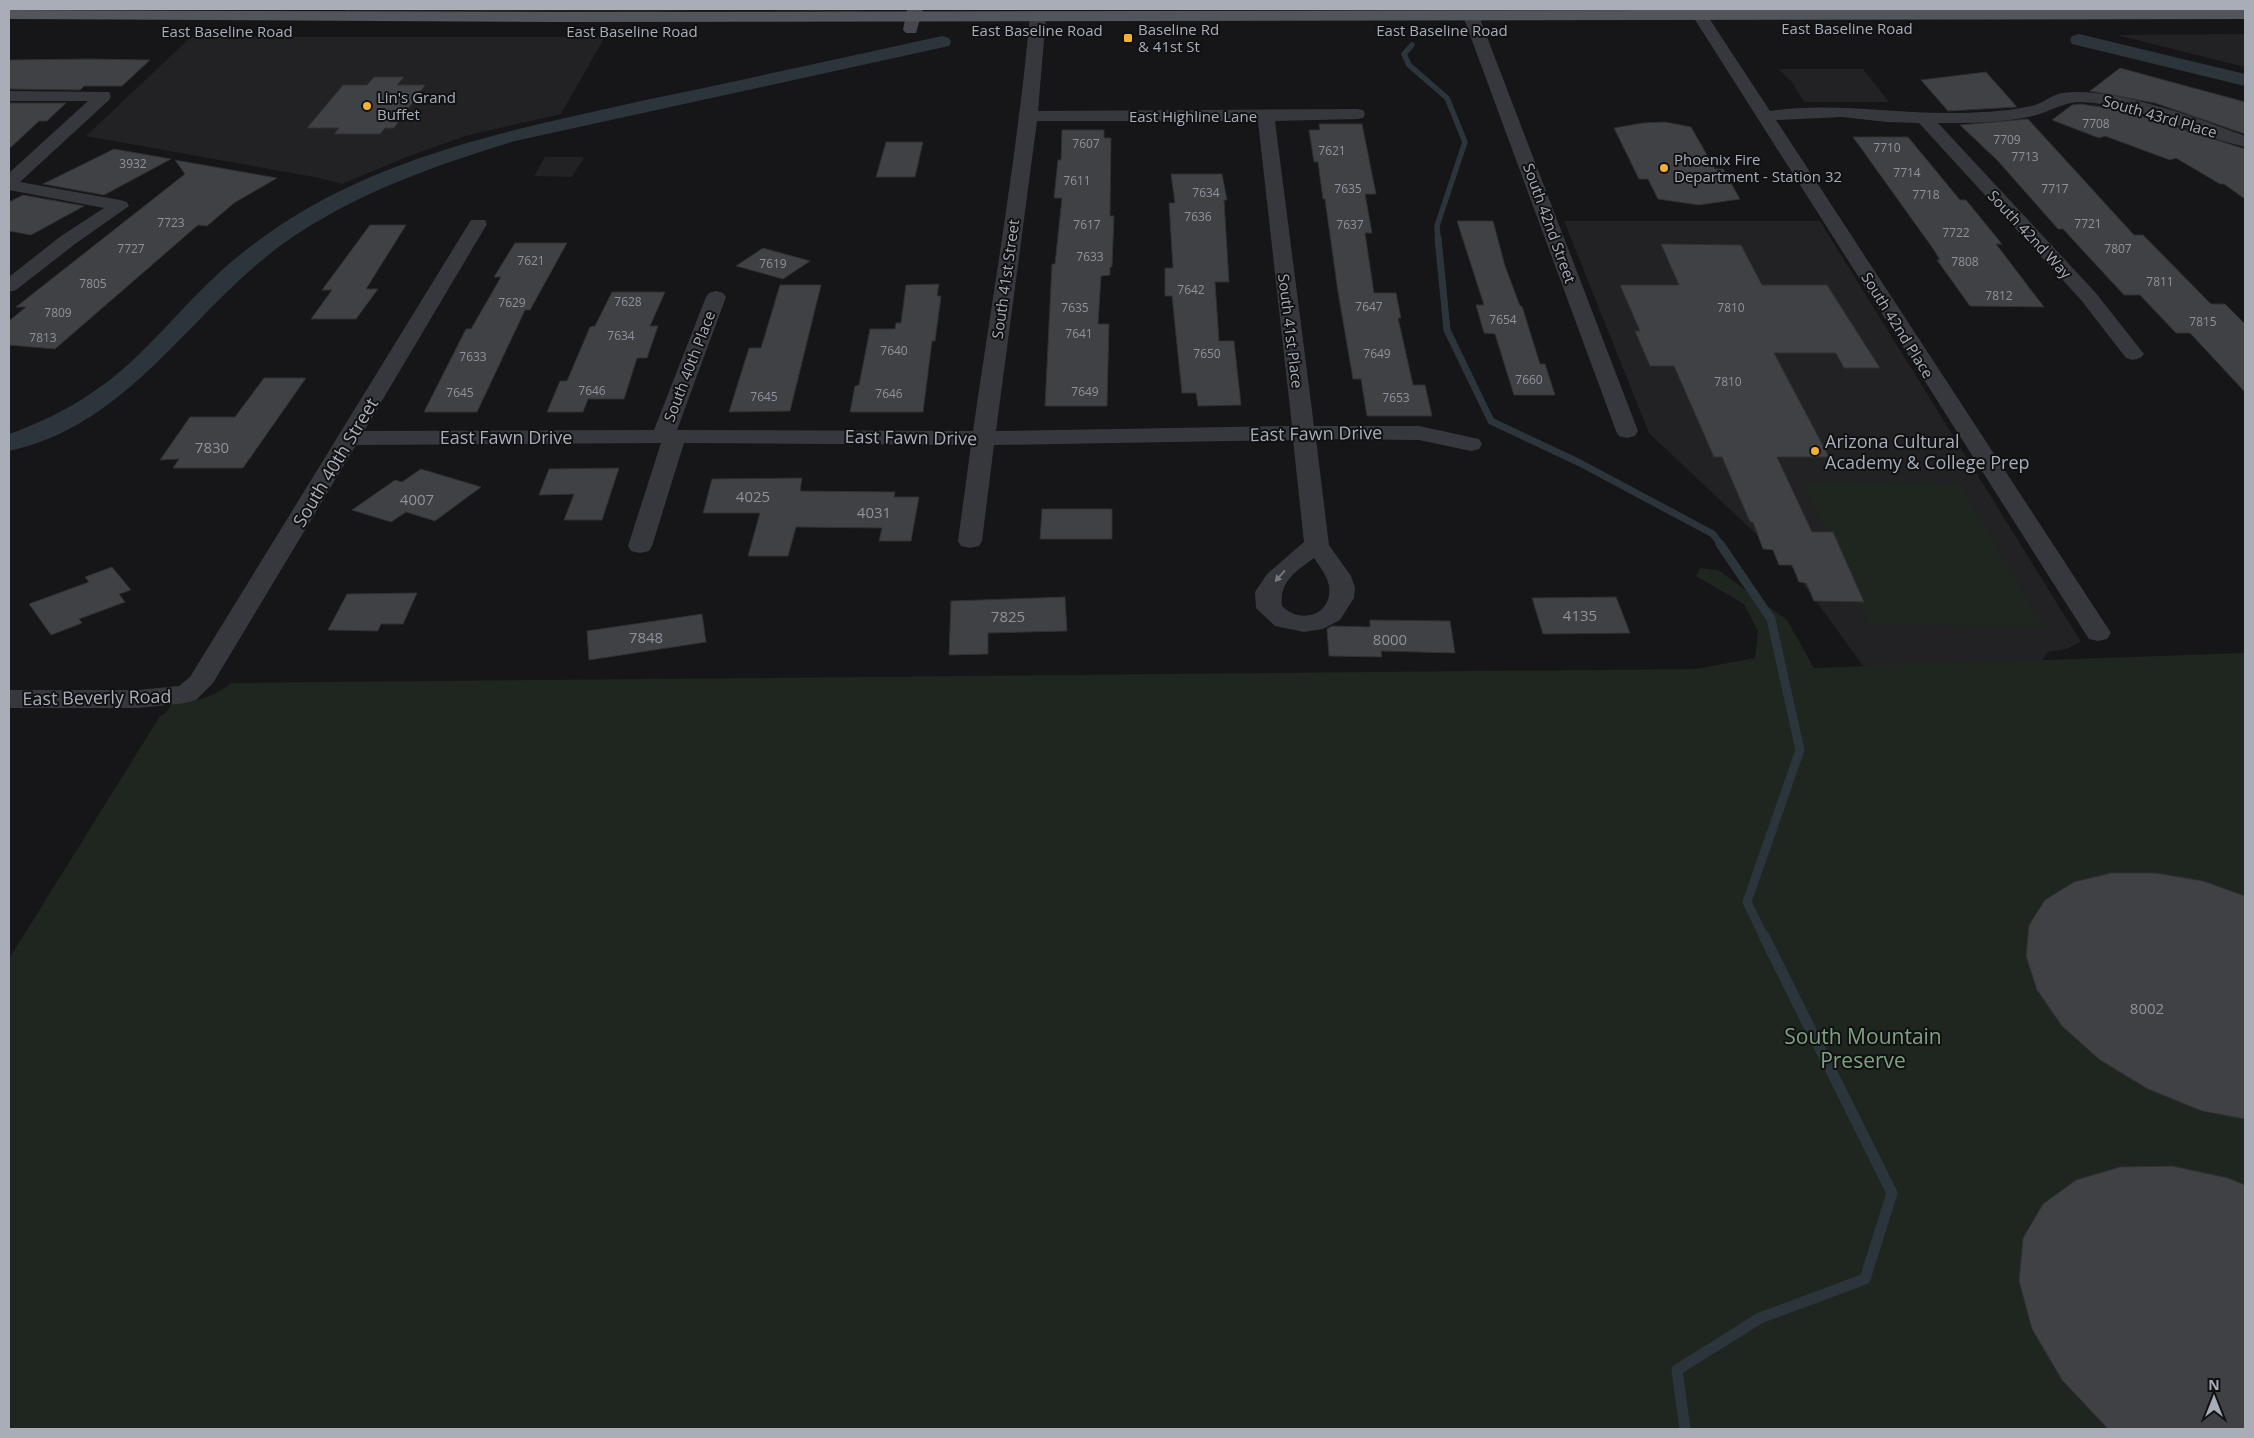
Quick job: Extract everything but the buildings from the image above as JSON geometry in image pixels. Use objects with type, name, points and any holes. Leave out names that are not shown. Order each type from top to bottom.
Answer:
[{"type":"main road","points":[[2054,14],[2069,28]]},
{"type":"main road","points":[[2173,14],[2190,28]]},
{"type":"main road","name":"East Baseline Road","points":[[1474,23],[1700,15],[2245,14]]},
{"type":"main road","name":"East Baseline Road","points":[[9,15],[913,18],[1037,23],[1474,23],[1709,29],[2245,28]]},
{"type":"main road","points":[[1936,15],[1949,28]]},
{"type":"main road","points":[[546,31],[557,17]]},
{"type":"main road","name":"East Baseline Road","points":[[285,31],[546,31],[913,18]]},
{"type":"street","name":"South 42nd Place","points":[[1700,15],[2098,634]]},
{"type":"street","name":"South 41st Street","points":[[970,541],[1029,116],[1037,23]]},
{"type":"street","name":"South 42nd Street","points":[[1474,23],[1627,432]]},
{"type":"street","points":[[9,96],[103,96],[9,183]]},
{"type":"street","name":"South 43rd Place","points":[[1923,117],[2002,116],[2045,108],[2059,103],[2062,98],[2074,96],[2104,100],[2177,119],[2245,142]]},
{"type":"street","name":"East Highline Lane","points":[[1029,116],[1357,114]]},
{"type":"street","name":"South 41st Place","points":[[1266,116],[1317,545]]},
{"type":"street","points":[[1765,117],[1798,121],[1846,117],[1864,121],[1886,117],[1923,117]]},
{"type":"street","name":"South 42nd Way","points":[[1923,117],[2088,296],[2133,354]]},
{"type":"street","points":[[9,183],[120,206],[68,240],[9,286]]},
{"type":"street","name":"South 40th Street","points":[[186,694],[200,683],[478,224]]},
{"type":"street","name":"South 40th Place","points":[[640,546],[669,436],[716,297]]},
{"type":"street","name":"East Fawn Drive","points":[[350,438],[669,436],[983,438],[1419,432],[1471,444]]},
{"type":"street","name":"East Beverly Road","points":[[9,699],[138,699],[186,694]]},
{"type":"shaded area","points":[[347,9],[720,9],[653,12],[345,11]]},
{"type":"shaded area","points":[[720,9],[876,9],[852,12]]},
{"type":"shaded area","points":[[1139,9],[1926,9],[1929,10],[1427,11]]},
{"type":"shaded area","points":[[2245,34],[2245,67],[2117,35]]},
{"type":"shaded area","points":[[191,37],[605,37],[561,114],[465,136],[409,156],[342,184],[314,177],[86,136]]},
{"type":"shaded area","points":[[1778,69],[1863,69],[1889,102],[1804,102],[1791,81]]},
{"type":"shaded area","points":[[545,157],[584,157],[572,177],[534,176]]},
{"type":"shaded area","name":"Arizona Cultural Academy & College Prep","points":[[1564,221],[1820,221],[2081,642],[2066,649],[2048,652],[2031,675],[1874,681],[1792,568],[1649,433]]},
{"type":"green space","points":[[1803,482],[1960,484],[2043,627],[1869,624]]},
{"type":"green space","name":"South Mountain Preserve","points":[[1700,568],[1718,570],[1787,620],[1814,668],[2245,653],[2245,1429],[9,1429],[9,959],[160,716],[166,713],[172,703],[188,702],[203,698],[218,692],[231,683],[1696,669],[1755,658],[1758,631],[1744,604],[1696,576]]},
{"type":"waterway","points":[[2079,40],[2245,80]]},
{"type":"waterway","points":[[9,443],[27,437],[80,412],[112,390],[167,341],[216,288],[273,241],[304,220],[336,202],[403,171],[510,136],[942,42]]},
{"type":"waterway","points":[[1412,45],[1404,54],[1409,65],[1447,98],[1465,142],[1437,226],[1438,239]]},
{"type":"waterway","points":[[1438,238],[1447,330],[1491,421],[1580,463],[1713,534],[1721,545]]},
{"type":"waterway","points":[[1720,544],[1771,619],[1800,750],[1747,902],[1764,937]]},
{"type":"waterway","points":[[1685,1429],[1677,1370],[1760,1318],[1865,1279],[1892,1193],[1764,936]]},
{"type":"place","name":"Baseline Rd & 41st St","points":[[1128,38]]},
{"type":"place","name":"Lin's Grand Buffet","points":[[367,106]]},
{"type":"place","name":"Phoenix Fire Department - Station 32","points":[[1664,168]]},
{"type":"place","name":"Arizona Cultural Academy & College Prep","points":[[1815,451]]}]
